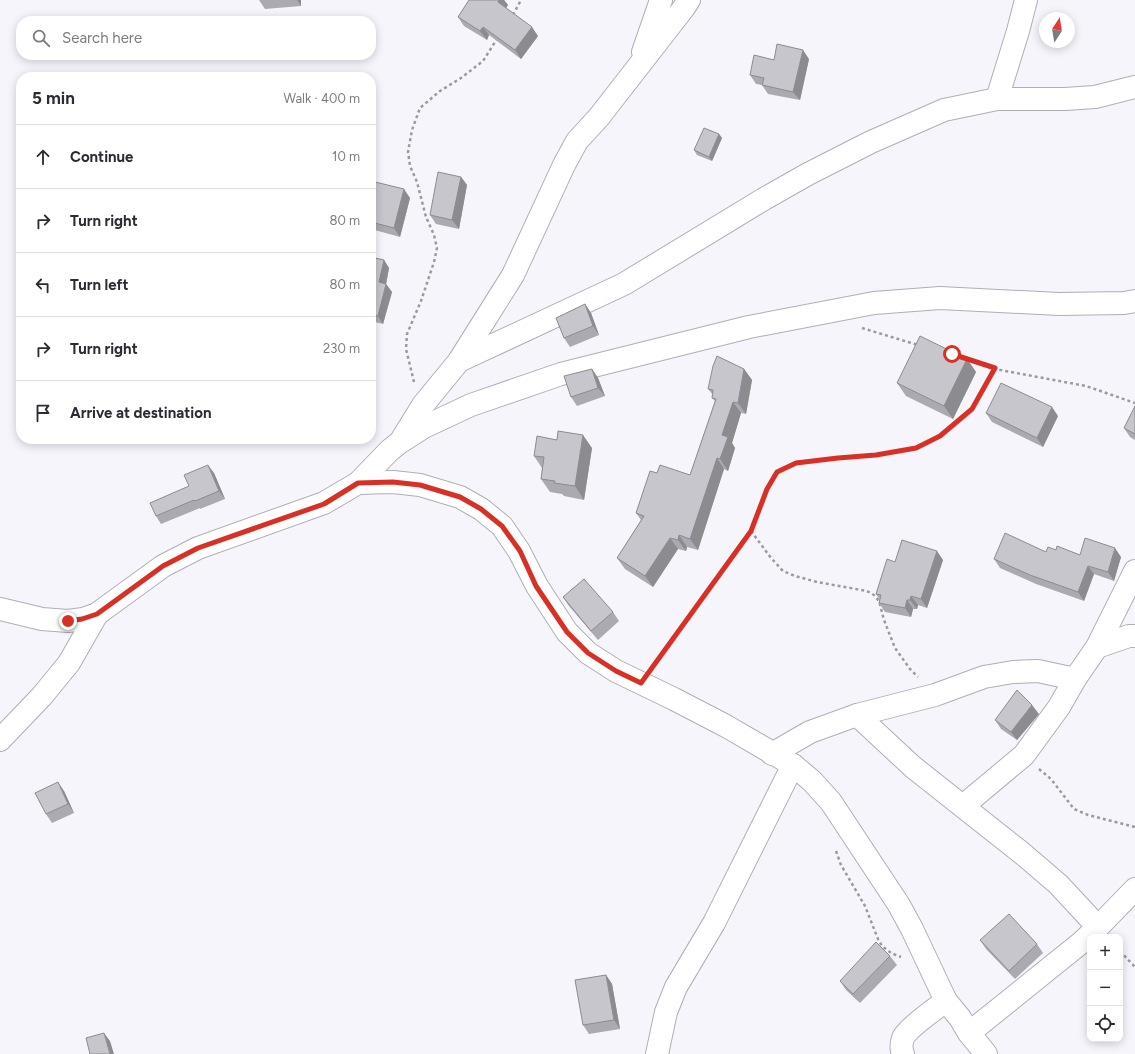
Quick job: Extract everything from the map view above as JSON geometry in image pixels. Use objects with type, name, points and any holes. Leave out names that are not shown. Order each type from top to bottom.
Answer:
[{"type":"street","points":[[638,67],[661,0]]},
{"type":"street","points":[[399,443],[423,405],[459,361],[513,275],[564,165],[577,142],[638,67],[689,0]]},
{"type":"street","points":[[997,99],[1026,0]]},
{"type":"street","points":[[459,361],[565,313],[624,284],[808,174],[871,142],[944,110],[997,99],[1065,99],[1095,97],[1135,87]]},
{"type":"street","points":[[0,609],[42,619],[68,621],[82,619],[97,614],[163,566],[198,548],[324,504],[358,483],[390,450],[424,427],[471,405],[561,374],[749,327],[874,303],[940,298],[1059,304],[1131,303]]},
{"type":"street","points":[[358,483],[393,482],[420,485],[460,497],[481,509],[502,526],[520,551],[536,586],[567,632],[588,653],[616,671],[726,726],[793,765],[812,781],[831,802],[881,876],[912,929],[946,1001],[960,1018],[968,1033],[986,1054]]},
{"type":"street","points":[[963,806],[1024,755],[1059,706],[1097,647],[1135,571]]},
{"type":"street","points":[[0,740],[42,696],[69,663],[97,614]]},
{"type":"street","points":[[1097,647],[1129,636],[1135,636]]},
{"type":"street","points":[[772,754],[810,732],[857,714],[935,695],[984,677],[1013,672],[1038,671],[1075,679]]},
{"type":"street","points":[[857,714],[913,767],[1023,854],[1058,884],[1098,927]]},
{"type":"street","points":[[656,1054],[666,1012],[676,987],[714,924],[793,765]]},
{"type":"street","points":[[968,1033],[1082,942],[1135,888]]},
{"type":"street","points":[[902,1054],[902,1042],[909,1030],[946,1001]]},
{"type":"path","points":[[512,18],[521,0]]},
{"type":"path","points":[[423,405],[412,375],[406,349],[407,334],[434,262],[437,248],[434,235],[426,217],[417,182],[410,166],[408,152],[412,130],[420,108],[440,91],[461,78],[482,61],[499,36]]},
{"type":"path","points":[[861,328],[922,346]]},
{"type":"path","points":[[959,357],[995,368],[1086,386],[1135,403]]},
{"type":"path","points":[[641,683],[751,531],[767,489],[777,472],[796,463],[876,455],[916,448],[940,436],[972,409],[995,368]]},
{"type":"path","points":[[751,531],[771,558],[783,571],[817,582],[867,591],[874,595],[879,601],[884,620],[896,648],[910,669],[935,695]]},
{"type":"path","points":[[1024,755],[1051,780],[1074,809],[1088,815],[1135,827]]},
{"type":"path","points":[[1123,954],[1135,967]]},
{"type":"building","points":[[469,0],[499,0],[498,2],[532,27],[515,50],[483,27],[480,31],[458,17]]},
{"type":"building","points":[[777,44],[803,50],[793,92],[762,85],[764,78],[750,75],[754,55],[774,60]]},
{"type":"building","points":[[704,128],[719,134],[709,157],[694,150]]},
{"type":"building","points":[[438,172],[461,177],[452,220],[430,215]]},
{"type":"building","points":[[376,182],[404,189],[394,228],[376,223]]},
{"type":"building","points":[[376,258],[384,260],[379,282],[386,284],[378,316],[376,315]]},
{"type":"building","points":[[585,304],[593,326],[564,338],[556,318]]},
{"type":"building","points":[[920,336],[967,359],[944,406],[897,383]]},
{"type":"building","points":[[717,356],[744,369],[738,403],[733,402],[722,435],[728,437],[720,459],[717,458],[690,539],[679,535],[678,540],[670,538],[645,576],[617,558],[644,516],[636,513],[650,471],[657,473],[660,465],[690,475],[716,399],[712,398],[713,390],[708,389],[713,366]]},
{"type":"building","points":[[592,369],[598,388],[571,397],[564,376]]},
{"type":"building","points":[[1001,383],[1052,407],[1037,438],[986,413]]},
{"type":"building","points":[[1135,406],[1135,434],[1124,428]]},
{"type":"building","points":[[558,431],[583,435],[575,486],[554,483],[555,481],[541,479],[544,457],[534,456],[537,436],[557,440]]},
{"type":"building","points":[[208,465],[219,491],[156,516],[150,503],[189,486],[184,475]]},
{"type":"building","points":[[1005,533],[1046,552],[1048,547],[1056,550],[1057,546],[1080,555],[1085,538],[1115,548],[1108,572],[1088,566],[1078,592],[1030,575],[994,559]]},
{"type":"building","points":[[902,540],[937,551],[921,599],[911,596],[910,600],[907,600],[905,608],[879,603],[881,595],[876,594],[887,559],[895,562]]},
{"type":"building","points":[[584,579],[613,612],[591,631],[563,597]]},
{"type":"building","points":[[1017,690],[1032,705],[1011,732],[995,720]]},
{"type":"building","points":[[58,782],[68,804],[46,814],[35,793]]},
{"type":"building","points":[[1009,914],[1037,944],[1009,971],[980,940]]},
{"type":"building","points":[[876,942],[890,956],[853,994],[840,981]]},
{"type":"building","points":[[606,975],[614,1020],[583,1025],[575,980]]},
{"type":"building","points":[[104,1033],[110,1054],[90,1054],[86,1038]]},
{"type":"route","points":[[68,621],[82,619],[97,614],[163,566],[198,548],[324,504],[358,483],[393,482],[420,485],[460,497],[481,509],[502,526],[520,551],[536,586],[567,632],[588,653],[616,671],[641,683],[751,531],[767,489],[777,472],[796,463],[876,455],[916,448],[940,436],[972,409],[995,368],[952,354]]}]
